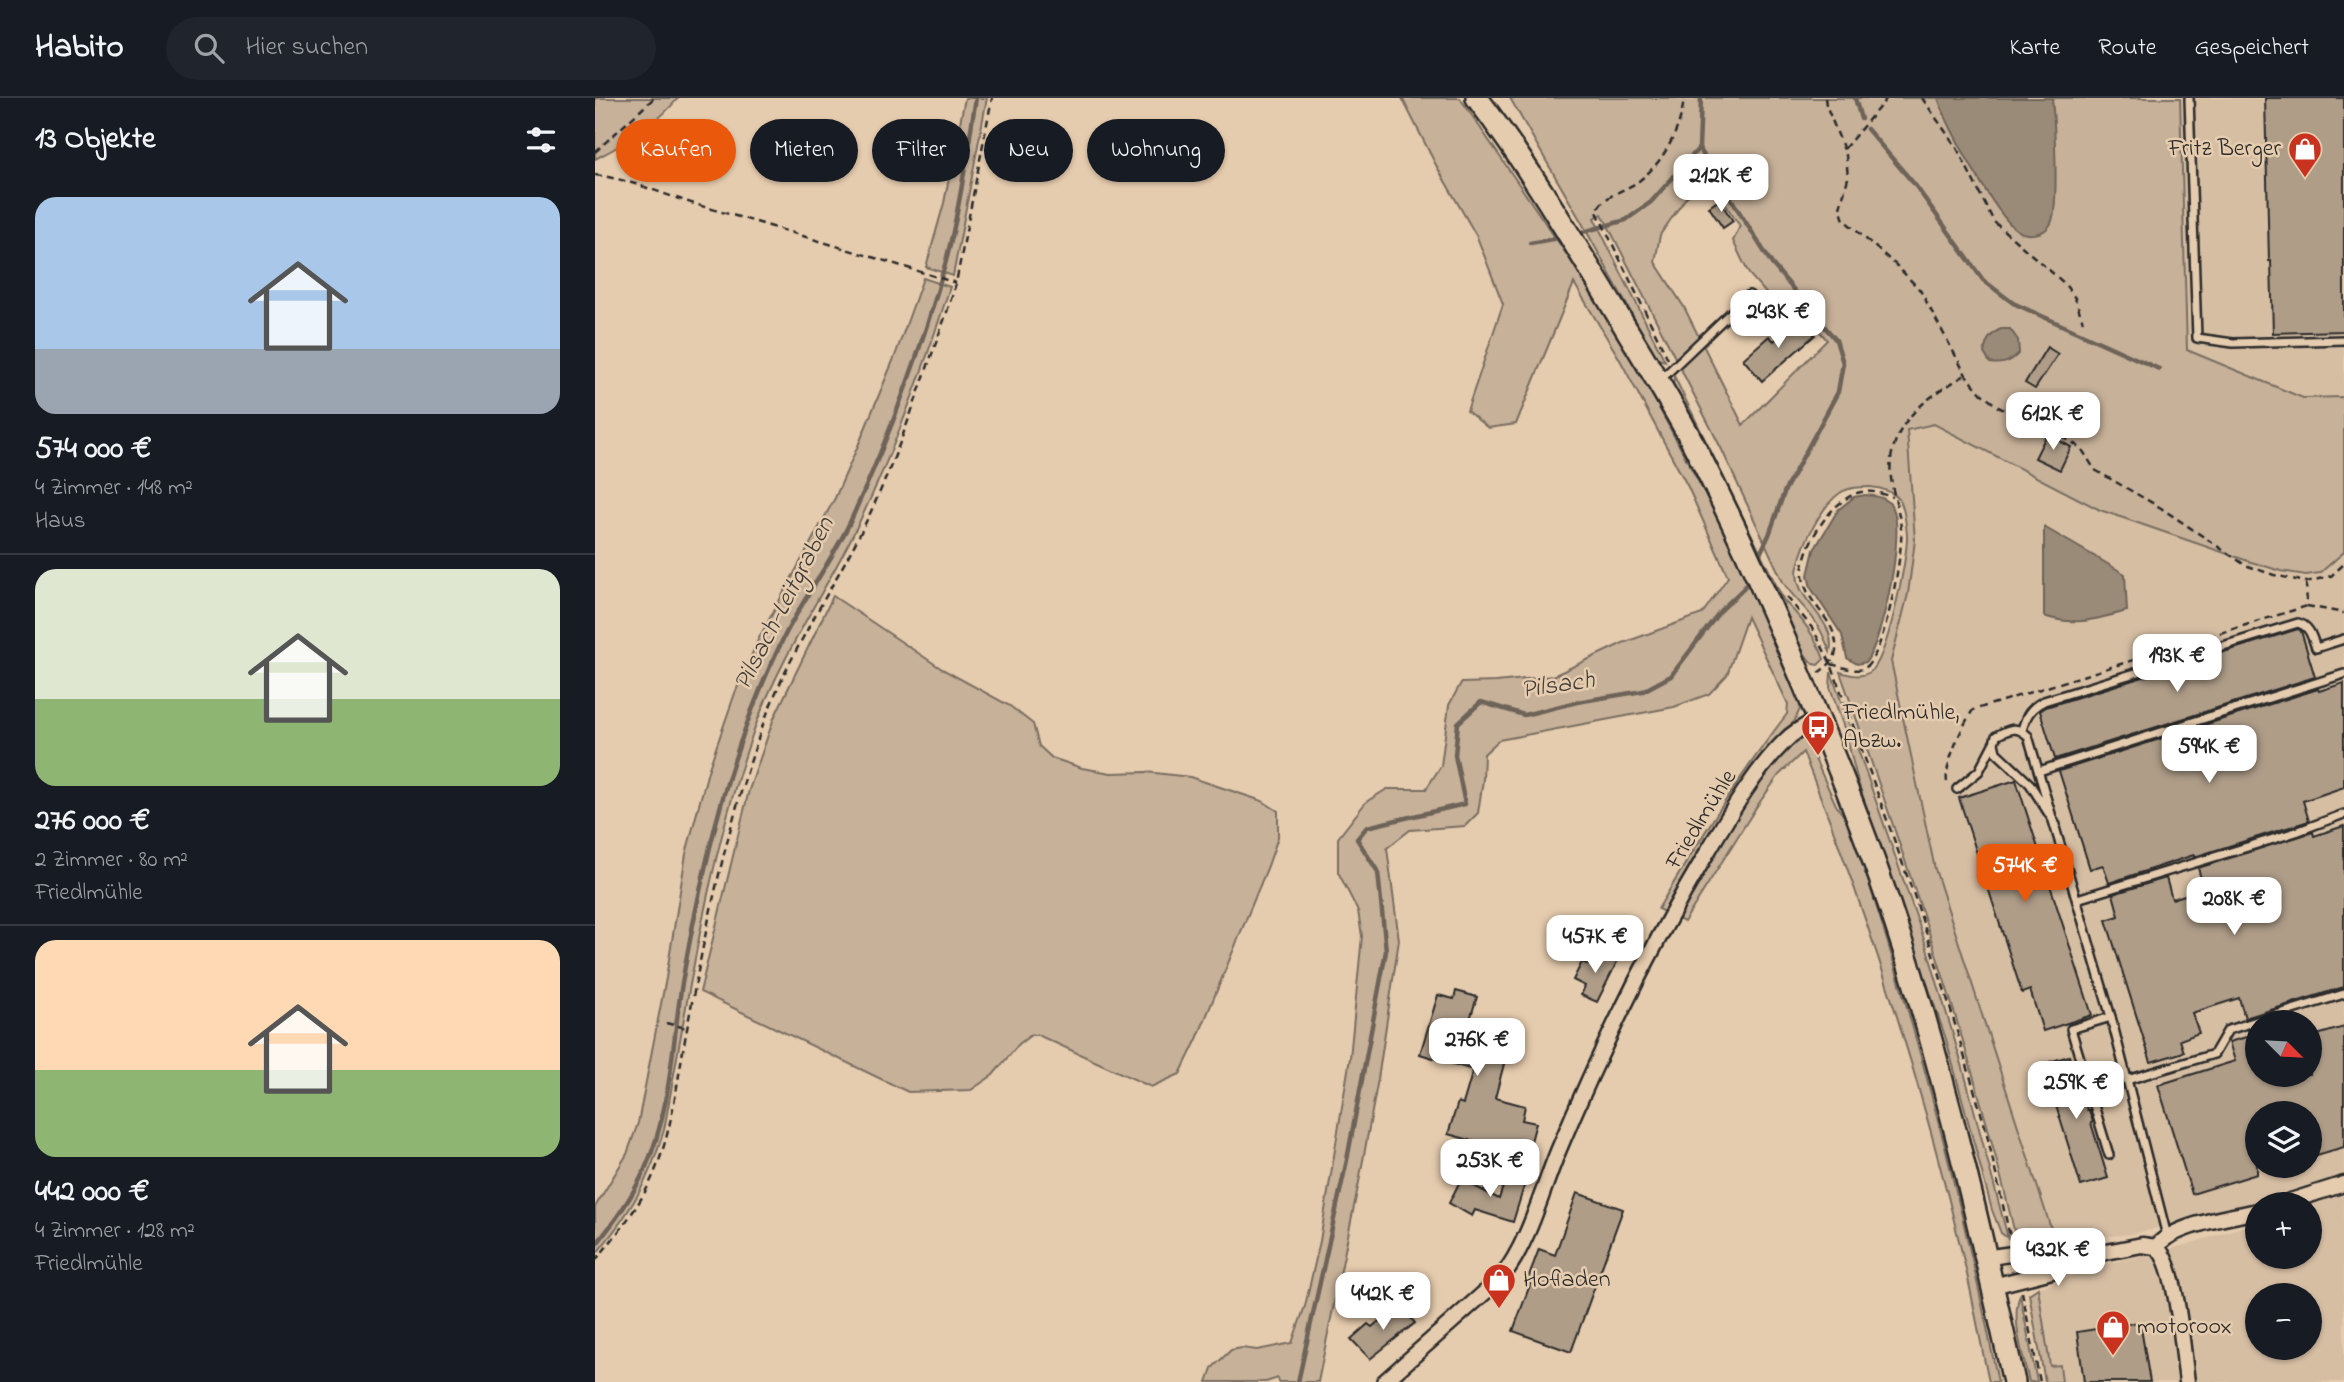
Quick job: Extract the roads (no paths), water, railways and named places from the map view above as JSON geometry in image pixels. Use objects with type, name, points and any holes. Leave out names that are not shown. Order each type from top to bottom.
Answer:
[{"type":"main road","points":[[1477,98],[1519,154],[1659,382],[1748,554],[1776,596],[1896,926],[1946,1098],[2014,1382]]},
{"type":"main road","points":[[1495,98],[1519,154]]},
{"type":"street","name":"Friedlmühle","points":[[1384,1382],[1494,1285],[1512,1264],[1529,1229],[1558,1150],[1588,1082],[1668,918],[1713,842],[1763,766],[1792,734],[1819,719]]},
{"type":"street","points":[[2319,1192],[2344,1184]]},
{"type":"street","points":[[2155,1247],[2167,1236],[2179,1231],[2245,1214]]},
{"type":"street","points":[[1993,1286],[2052,1271],[2081,1256],[2142,1245],[2155,1247],[2165,1256],[2171,1274],[2187,1382]]},
{"type":"street","points":[[1986,1258],[2036,1250],[2081,1256]]},
{"type":"lane","points":[[2189,98],[2197,338],[2233,343],[2344,340]]},
{"type":"lane","points":[[1659,382],[1749,295],[1779,330]]},
{"type":"lane","points":[[2022,730],[2033,707],[2044,701],[2298,623],[2305,625],[2310,631],[2316,648],[2344,639]]},
{"type":"lane","points":[[2039,771],[2344,674]]},
{"type":"lane","points":[[1957,789],[1979,771],[1996,736],[2015,728],[2028,736],[2111,1017],[2167,1236]]},
{"type":"lane","points":[[1994,743],[1996,752],[2030,784],[2056,825]]},
{"type":"lane","points":[[2077,899],[2296,832],[2344,814]]},
{"type":"lane","points":[[2127,1080],[2214,1054],[2228,1030],[2344,994]]},
{"type":"lane","points":[[2109,1155],[2070,1029],[2111,1017]]},
{"type":"waterway","name":"Pilsach-Leitgraben","points":[[595,1246],[640,1180],[654,1147],[670,1077],[691,932],[734,762],[746,725],[784,637],[851,520],[879,457],[915,360],[946,261],[976,98]]},
{"type":"waterway","name":"Pilsach","points":[[1701,98],[1699,148],[1772,264],[1836,340],[1843,363],[1838,392],[1785,490],[1758,558]]},
{"type":"waterway","points":[[1855,98],[1861,119]]},
{"type":"waterway","points":[[1867,129],[1915,185],[1983,280],[2013,303],[2159,369]]},
{"type":"waterway","points":[[1576,234],[1626,220],[1651,202],[1699,148]]},
{"type":"waterway","points":[[1530,243],[1564,237]]},
{"type":"waterway","name":"Pilsach","points":[[1298,1382],[1347,1160],[1386,951],[1378,872],[1357,839],[1367,827],[1465,804],[1455,755],[1458,723],[1481,702],[1524,715],[1577,702],[1643,691],[1671,676],[1720,611],[1743,589],[1750,576]]},
{"type":"place","name":"Fritz Berger","points":[[2305,179]]},
{"type":"place","name":"Friedlmühle, Abzw.","points":[[1818,757]]},
{"type":"place","name":"Hofladen","points":[[1499,1310]]},
{"type":"place","name":"motoroox","points":[[2113,1357]]}]
